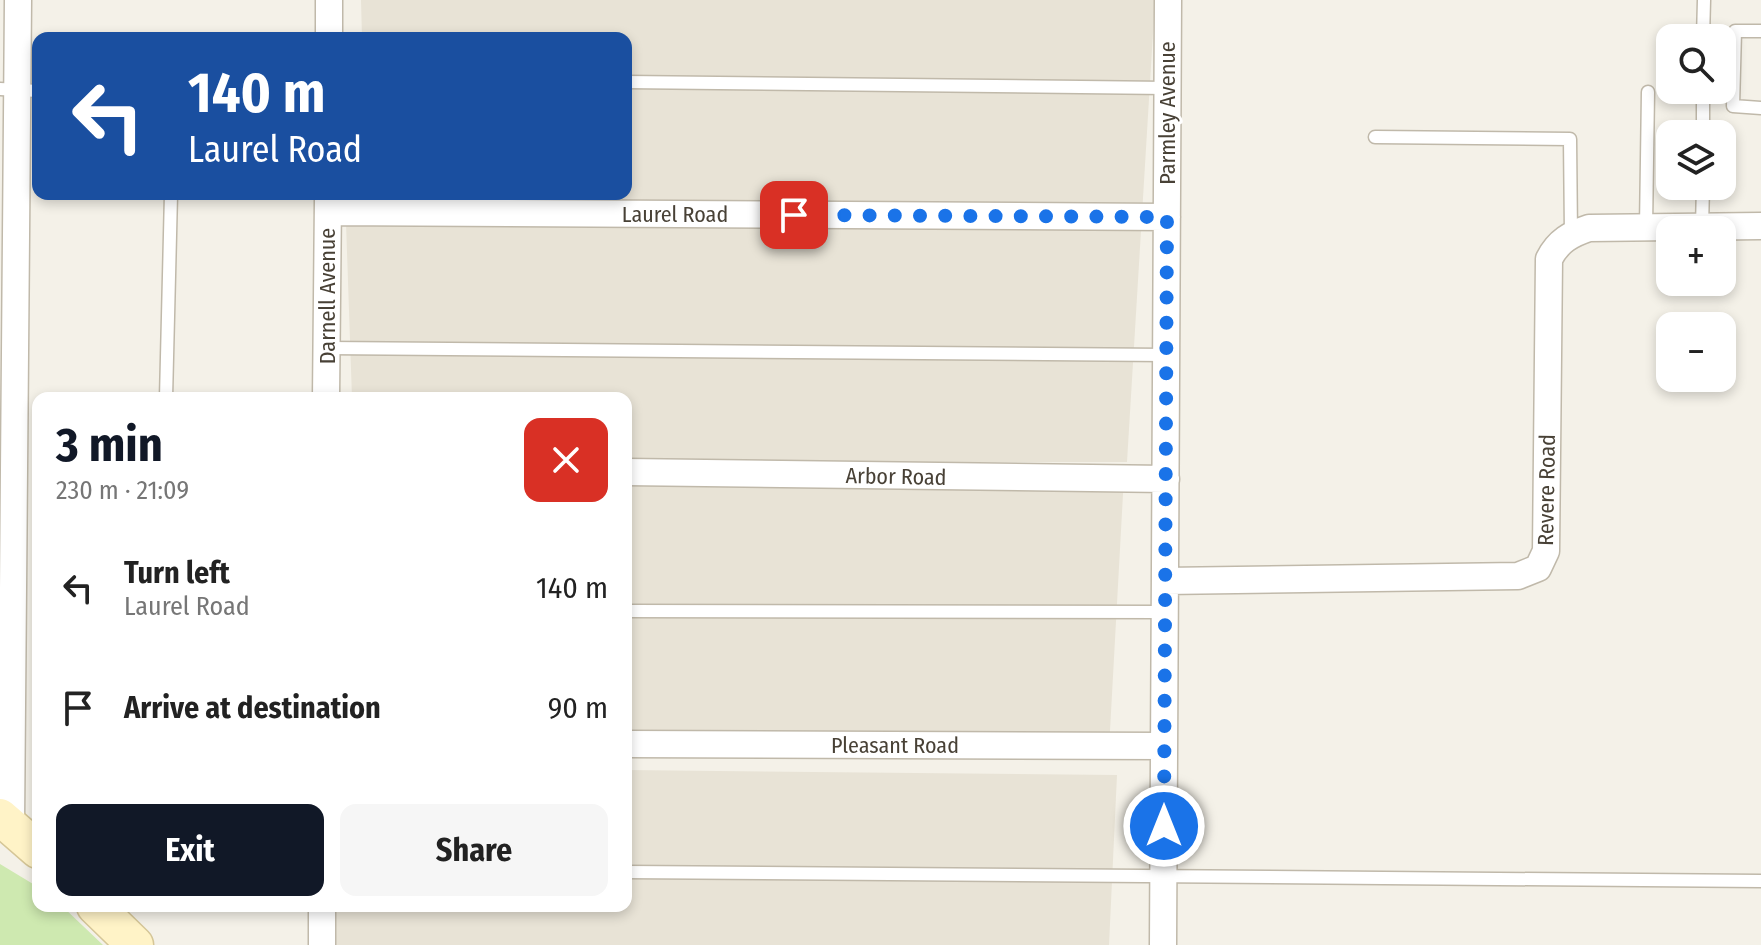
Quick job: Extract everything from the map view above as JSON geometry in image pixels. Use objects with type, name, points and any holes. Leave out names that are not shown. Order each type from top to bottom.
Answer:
[{"type":"street","points":[[18,0],[18,90],[8,270],[6,820],[32,844]]},
{"type":"street","points":[[329,0],[329,32]]},
{"type":"street","name":"Parmley Avenue","points":[[1163,945],[1168,0]]},
{"type":"street","name":"Laurel Road","points":[[328,203],[1167,217]]},
{"type":"street","name":"Darnell Avenue","points":[[326,392],[328,203]]},
{"type":"street","points":[[1736,226],[1761,226]]},
{"type":"street","points":[[1571,235],[1589,228],[1656,227]]},
{"type":"street","name":"Revere Road","points":[[1165,581],[1518,576],[1538,568],[1546,551],[1549,259],[1555,247],[1571,235]]},
{"type":"street","name":"Arbor Road","points":[[632,472],[1166,479]]},
{"type":"street","name":"Pleasant Road","points":[[632,744],[1164,746]]},
{"type":"street","points":[[101,912],[135,945]]},
{"type":"street","points":[[322,912],[322,945]]},
{"type":"lane","points":[[1703,24],[1704,0]]},
{"type":"lane","points":[[1761,31],[1735,31],[1733,106],[1761,108]]},
{"type":"lane","points":[[632,82],[1167,88]]},
{"type":"lane","points":[[1646,227],[1648,92]]},
{"type":"lane","points":[[1375,137],[1570,139],[1571,235]]},
{"type":"lane","points":[[166,392],[171,200]]},
{"type":"lane","points":[[327,348],[1166,355]]},
{"type":"lane","points":[[632,611],[1165,612]]},
{"type":"lane","points":[[632,872],[1164,879],[1761,881]]},
{"type":"shaded area","points":[[361,0],[1155,0],[1127,462],[632,462],[632,392],[352,392],[345,200],[632,200],[632,32],[362,32]]},
{"type":"shaded area","points":[[632,471],[1124,476],[1109,749],[632,749]]},
{"type":"shaded area","points":[[632,770],[1117,775],[1109,945],[327,945],[325,912],[632,912]]},
{"type":"green space","points":[[0,864],[32,883],[32,912],[68,912],[103,945],[0,945]]},
{"type":"route","points":[[794,215],[1167,217],[1164,826]]}]
